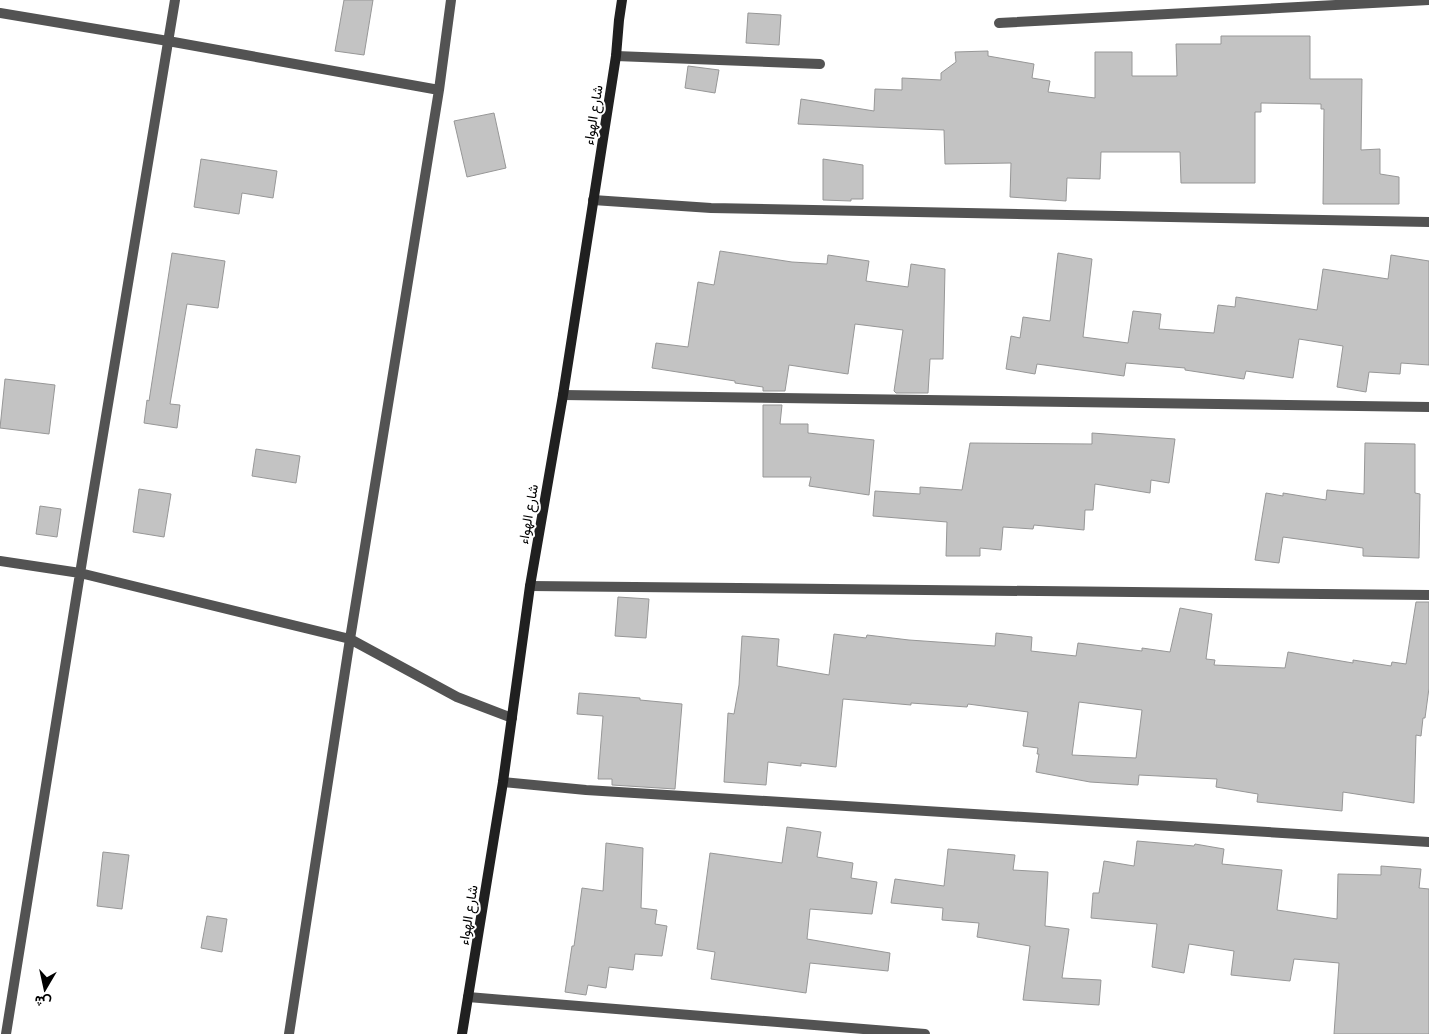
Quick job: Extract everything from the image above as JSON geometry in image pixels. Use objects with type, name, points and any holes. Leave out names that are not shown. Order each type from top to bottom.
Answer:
[{"type":"street","points":[[6,1034],[175,0]]},
{"type":"street","points":[[289,1034],[451,0]]},
{"type":"street","name":"شارع الهواء","points":[[462,1034],[503,782],[530,586],[563,395],[616,56],[622,0]]},
{"type":"street","points":[[999,23],[1429,0]]},
{"type":"street","points":[[0,13],[168,41],[438,90]]},
{"type":"street","points":[[616,56],[820,64]]},
{"type":"street","points":[[593,200],[711,208],[1429,222]]},
{"type":"street","points":[[563,395],[1429,407]]},
{"type":"street","points":[[0,561],[80,573],[350,640],[457,697],[512,718]]},
{"type":"street","points":[[530,586],[1429,595]]},
{"type":"street","points":[[503,782],[586,790],[1429,842]]},
{"type":"street","points":[[468,997],[925,1034]]},
{"type":"building","points":[[344,0],[373,0],[364,55],[335,51]]},
{"type":"building","points":[[748,13],[781,15],[779,45],[746,43]]},
{"type":"building","points":[[1221,36],[1310,36],[1310,79],[1362,79],[1361,150],[1380,149],[1380,174],[1399,177],[1399,204],[1323,204],[1324,109],[1321,109],[1321,104],[1261,103],[1261,112],[1255,112],[1255,183],[1181,183],[1180,152],[1101,152],[1100,179],[1067,178],[1066,201],[1010,197],[1011,163],[945,164],[944,130],[798,124],[801,99],[874,111],[875,89],[902,90],[902,78],[941,80],[941,73],[956,62],[955,52],[988,51],[988,56],[1034,64],[1032,78],[1050,81],[1048,92],[1095,98],[1095,52],[1132,52],[1132,76],[1177,76],[1176,44],[1221,44]]},
{"type":"building","points":[[688,66],[719,70],[715,93],[685,88]]},
{"type":"building","points":[[494,113],[506,168],[467,177],[454,121]]},
{"type":"building","points":[[201,159],[277,171],[273,198],[242,193],[239,214],[194,207]]},
{"type":"building","points":[[823,159],[863,165],[863,199],[851,199],[851,201],[823,200]]},
{"type":"building","points":[[720,251],[792,262],[827,264],[828,255],[869,261],[866,281],[908,287],[911,264],[945,269],[943,359],[930,359],[928,393],[896,393],[894,391],[903,330],[855,324],[848,374],[789,365],[785,391],[763,391],[763,387],[735,383],[735,381],[652,368],[656,343],[688,347],[698,282],[714,285]]},
{"type":"building","points":[[172,253],[225,261],[218,308],[187,304],[170,404],[180,405],[177,428],[144,423]]},
{"type":"building","points":[[1058,253],[1092,259],[1083,337],[1128,343],[1133,311],[1161,314],[1159,329],[1214,333],[1218,305],[1235,307],[1236,297],[1317,310],[1323,269],[1388,279],[1391,255],[1429,261],[1429,365],[1401,363],[1400,374],[1369,372],[1366,392],[1337,387],[1343,346],[1299,339],[1293,378],[1246,371],[1244,379],[1185,370],[1185,368],[1126,363],[1124,376],[1037,364],[1035,374],[1006,369],[1011,336],[1020,338],[1023,317],[1050,321]]},
{"type":"building","points":[[5,379],[55,385],[49,434],[0,428]]},
{"type":"building","points":[[763,405],[782,405],[780,424],[808,424],[808,433],[874,440],[869,495],[809,486],[811,477],[763,477]]},
{"type":"building","points":[[1092,433],[1175,439],[1169,483],[1151,480],[1150,493],[1095,484],[1093,510],[1085,510],[1084,530],[1034,525],[1033,529],[1003,527],[1001,550],[980,548],[980,556],[946,556],[947,522],[873,516],[875,491],[920,494],[920,487],[962,490],[970,443],[1092,444]]},
{"type":"building","points":[[1365,443],[1415,444],[1415,493],[1420,494],[1419,558],[1363,556],[1363,548],[1283,537],[1279,563],[1255,560],[1266,493],[1283,496],[1283,493],[1326,500],[1327,490],[1364,494]]},
{"type":"building","points":[[256,449],[300,456],[296,483],[252,476]]},
{"type":"building","points":[[139,489],[171,494],[164,537],[133,532]]},
{"type":"building","points":[[40,506],[61,509],[57,537],[36,534]]},
{"type":"building","points":[[618,597],[649,599],[646,638],[615,636]]},
{"type":"building","points":[[1416,602],[1429,602],[1429,688],[1421,736],[1416,735],[1414,803],[1343,792],[1342,811],[1257,802],[1258,794],[1216,787],[1217,779],[1139,775],[1138,785],[1090,782],[1036,772],[1038,748],[1023,746],[1028,712],[968,704],[967,707],[911,703],[911,705],[843,699],[836,767],[801,763],[801,766],[768,762],[766,785],[724,782],[728,713],[734,714],[739,685],[742,636],[779,639],[777,666],[829,675],[834,634],[866,638],[867,635],[995,646],[996,633],[1032,637],[1031,651],[1076,656],[1078,643],[1142,651],[1142,648],[1170,652],[1180,608],[1212,614],[1206,659],[1215,660],[1214,665],[1285,668],[1288,652],[1353,663],[1353,660],[1391,666],[1392,662],[1406,664]],"holes":[[[1079,702],[1142,710],[1136,758],[1072,755]]]},
{"type":"building","points":[[579,693],[640,698],[640,700],[682,704],[675,789],[612,785],[612,779],[598,779],[603,716],[577,714]]},
{"type":"building","points":[[787,827],[821,832],[817,857],[853,863],[851,878],[877,882],[872,914],[810,909],[807,939],[890,953],[888,971],[810,963],[806,993],[711,979],[715,952],[697,949],[710,853],[782,863]]},
{"type":"building","points":[[1137,841],[1194,846],[1195,844],[1224,849],[1222,864],[1282,870],[1277,910],[1337,919],[1338,874],[1381,875],[1381,866],[1421,869],[1419,888],[1429,889],[1429,1034],[1334,1034],[1339,963],[1294,959],[1290,981],[1231,975],[1234,951],[1189,944],[1184,973],[1152,967],[1157,924],[1091,918],[1093,893],[1099,893],[1104,861],[1134,866]]},
{"type":"building","points":[[606,843],[643,848],[641,908],[657,910],[655,924],[667,926],[662,956],[635,954],[633,970],[609,967],[606,988],[588,985],[586,995],[565,992],[582,888],[603,891]]},
{"type":"building","points":[[948,849],[1015,855],[1013,870],[1048,872],[1045,926],[1069,929],[1062,978],[1101,980],[1099,1005],[1023,1000],[1030,946],[977,937],[979,923],[942,920],[943,908],[891,903],[895,879],[944,886]]},
{"type":"building","points":[[103,852],[129,855],[122,909],[97,906]]},
{"type":"building","points":[[207,916],[227,919],[222,952],[201,948]]}]
